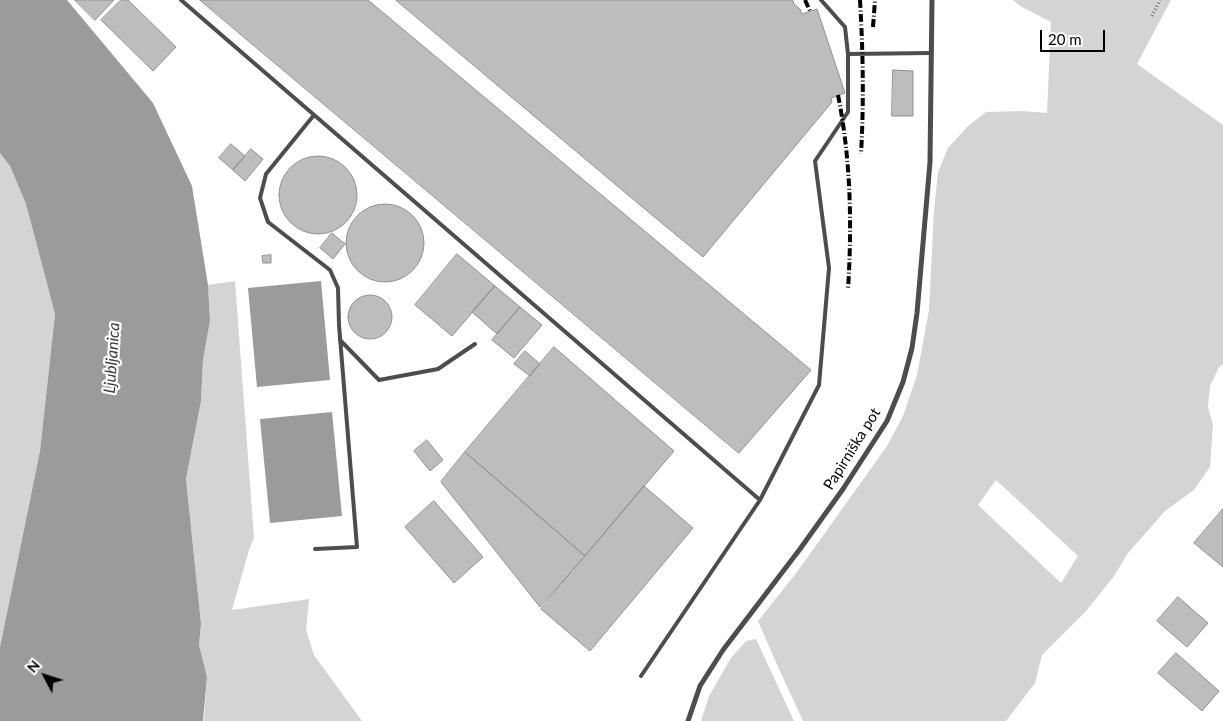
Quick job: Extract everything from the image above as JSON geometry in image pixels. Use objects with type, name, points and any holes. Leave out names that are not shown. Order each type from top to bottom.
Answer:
[{"type":"street","name":"Papirniška pot","points":[[688,721],[700,686],[723,650],[843,489],[887,421],[903,382],[912,348],[918,313],[930,162],[932,0]]},
{"type":"lane","points":[[181,0],[760,500]]},
{"type":"lane","points":[[641,676],[760,500],[818,385],[829,268],[815,160],[848,112],[848,54],[845,27],[821,0]]},
{"type":"lane","points":[[848,54],[931,53]]},
{"type":"lane","points":[[314,115],[266,174],[260,198],[268,222],[330,270],[338,288],[340,340],[357,547],[316,549]]},
{"type":"lane","points":[[340,340],[380,380],[438,369],[475,344]]},
{"type":"path","points":[[1152,16],[1160,0]]},
{"type":"shaded area","points":[[1013,0],[1171,0],[1137,64],[1223,125],[1223,364],[1219,367],[1210,386],[1208,407],[1213,425],[1210,467],[1194,490],[1165,511],[1128,553],[1114,576],[1086,611],[1042,655],[1035,683],[1006,721],[803,721],[758,621],[797,572],[887,446],[903,416],[917,375],[929,310],[938,172],[948,148],[967,127],[986,112],[1022,111],[1047,113],[1051,22],[1020,6]],"holes":[[[996,480],[1078,556],[1061,583],[978,505]]]},
{"type":"shaded area","points":[[0,151],[10,166],[26,204],[55,314],[40,451],[0,647]]},
{"type":"shaded area","points":[[235,281],[254,538],[232,610],[309,599],[306,630],[314,655],[362,721],[204,721],[207,677],[199,645],[201,624],[186,479],[201,401],[203,360],[210,321],[208,285]]},
{"type":"shaded area","points":[[756,639],[794,721],[701,721],[709,696],[731,658],[746,641]]},
{"type":"water","name":"Ljubljanica","points":[[0,0],[67,0],[153,103],[192,186],[208,285],[210,321],[203,360],[201,401],[186,479],[201,624],[199,645],[207,677],[203,721],[0,721],[0,647],[40,451],[55,314],[26,204],[10,166],[0,153]]},
{"type":"water","points":[[321,281],[330,380],[257,387],[248,288]]},
{"type":"water","points":[[332,412],[342,516],[270,523],[260,419]]},
{"type":"building","points":[[75,0],[114,0],[95,20]]},
{"type":"building","points":[[121,0],[128,0],[176,47],[153,71],[101,20]]},
{"type":"building","points":[[200,0],[368,0],[811,370],[739,453]]},
{"type":"building","points":[[396,0],[792,0],[802,14],[817,9],[845,93],[831,98],[832,102],[703,257]]},
{"type":"building","points":[[893,70],[913,71],[913,116],[892,116]]},
{"type":"building","points":[[231,144],[245,156],[233,170],[219,158]]},
{"type":"building","points":[[251,149],[263,159],[245,181],[233,170]]},
{"type":"building","points":[[310,156],[326,156],[340,162],[351,173],[357,187],[357,203],[351,217],[340,228],[326,234],[310,234],[296,228],[285,217],[279,203],[279,187],[285,173],[296,162]]},
{"type":"building","points":[[385,204],[400,207],[412,216],[421,228],[424,243],[421,258],[412,270],[400,279],[385,282],[370,279],[358,270],[349,258],[346,243],[349,228],[358,216],[370,207]]},
{"type":"building","points":[[332,233],[345,244],[333,259],[320,248]]},
{"type":"building","points":[[457,254],[495,286],[452,336],[415,305]]},
{"type":"building","points":[[271,255],[271,263],[263,263],[262,256]]},
{"type":"building","points":[[495,286],[520,307],[497,334],[472,312]]},
{"type":"building","points":[[366,295],[374,295],[386,301],[392,317],[386,333],[374,339],[366,339],[354,333],[348,321],[348,313],[354,301]]},
{"type":"building","points":[[520,307],[542,325],[514,358],[492,340]]},
{"type":"building","points":[[554,347],[674,451],[585,556],[465,452]]},
{"type":"building","points":[[525,351],[540,364],[530,376],[514,364]]},
{"type":"building","points":[[427,440],[443,460],[430,471],[414,451]]},
{"type":"building","points":[[465,452],[585,556],[540,607],[441,482]]},
{"type":"building","points":[[644,486],[693,528],[590,651],[541,609]]},
{"type":"building","points":[[434,501],[483,557],[454,583],[405,527]]},
{"type":"building","points":[[1223,509],[1223,567],[1194,543]]},
{"type":"building","points":[[1178,597],[1208,623],[1187,647],[1157,621]]},
{"type":"building","points":[[1176,653],[1219,691],[1202,711],[1158,673]]},
{"type":"railway","points":[[805,0],[810,11]]},
{"type":"railway","points":[[860,0],[863,77],[861,154]]},
{"type":"railway","points":[[873,27],[875,0]]},
{"type":"railway","points":[[838,95],[848,168],[850,241],[848,290]]}]
